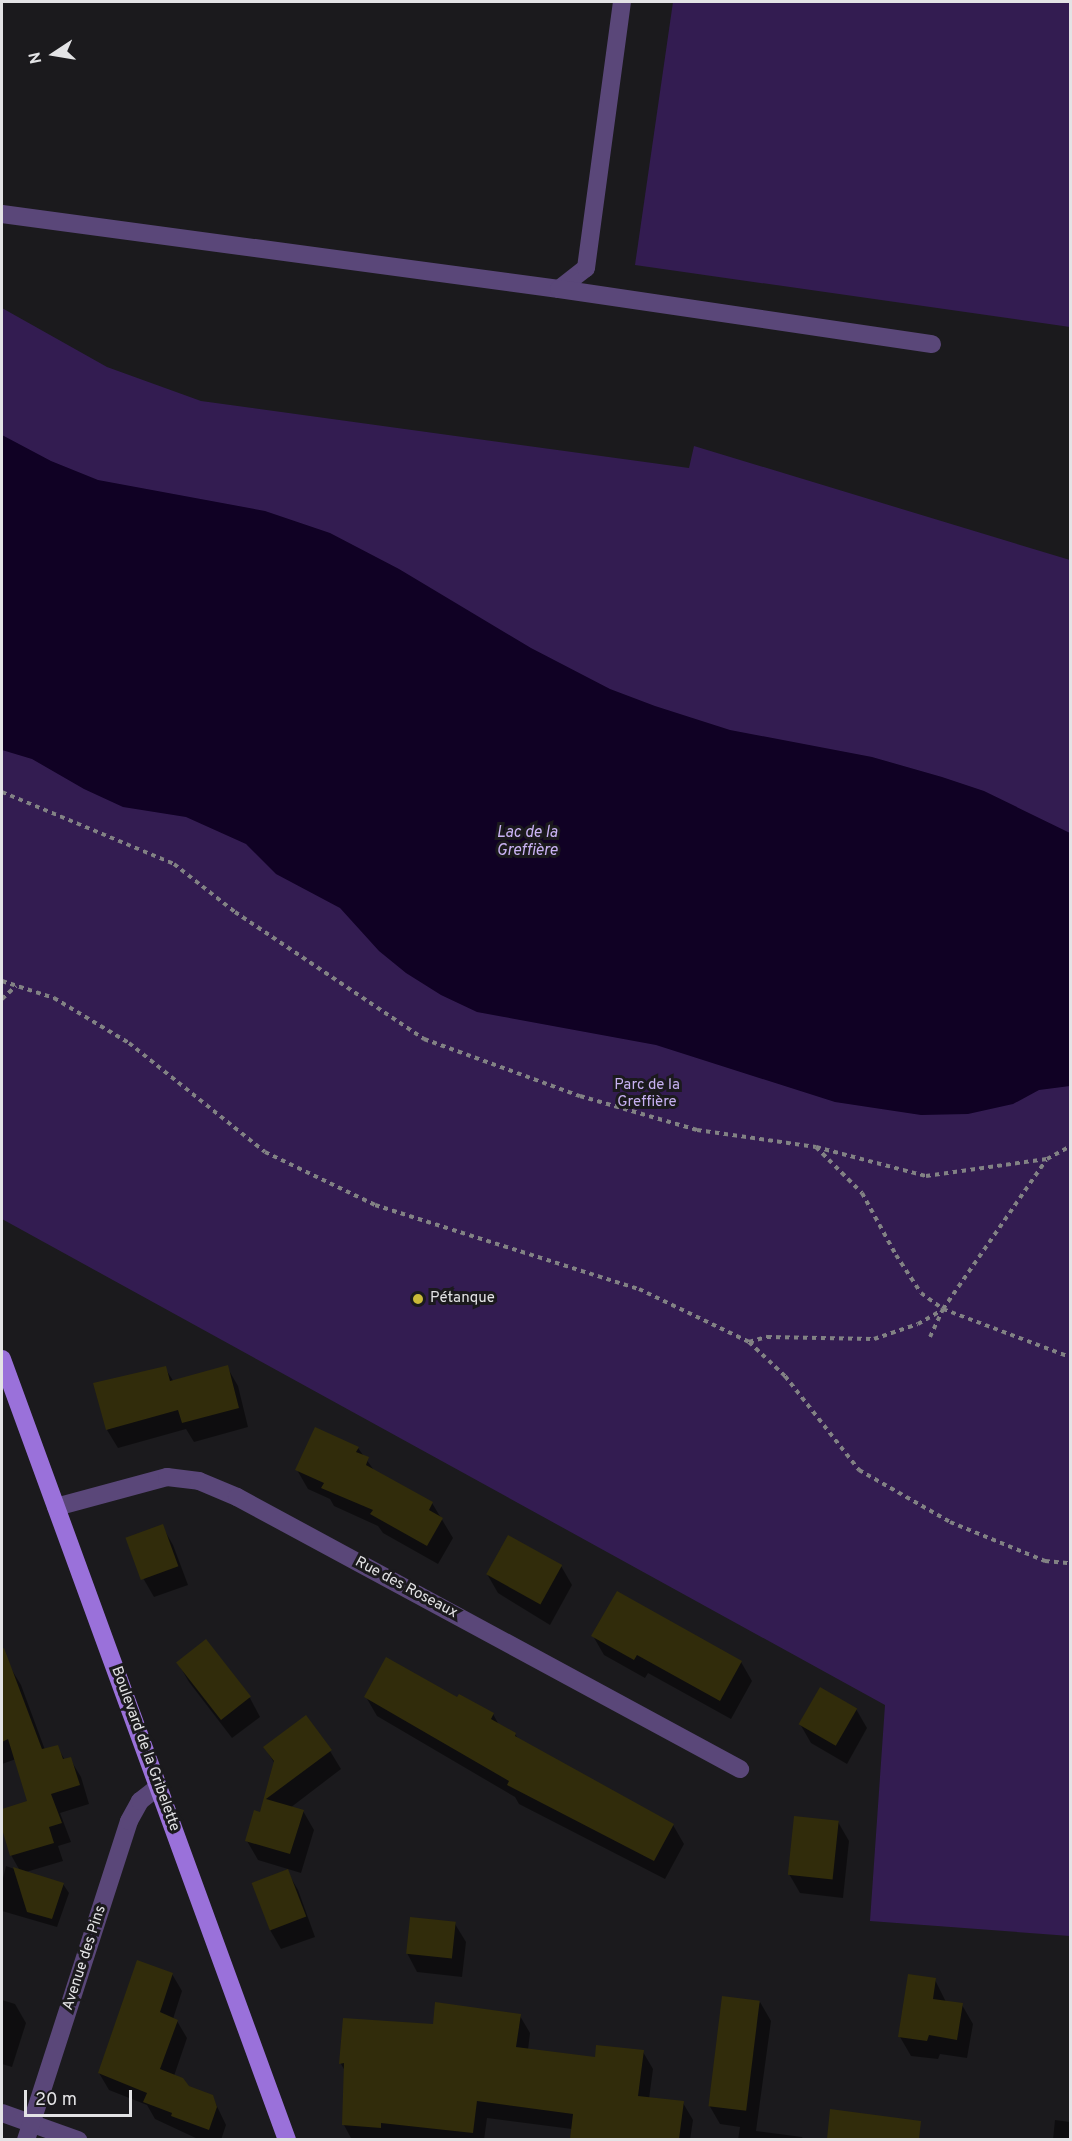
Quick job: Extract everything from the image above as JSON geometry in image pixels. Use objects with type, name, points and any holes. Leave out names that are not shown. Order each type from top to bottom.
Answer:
[{"type":"main road","name":"Boulevard de la Gribelette","points":[[2,1359],[287,2139]]},
{"type":"street","points":[[559,289],[586,268],[622,2]]},
{"type":"street","points":[[2,214],[559,289],[932,344]]},
{"type":"street","name":"Rue des Roseaux","points":[[56,1507],[167,1477],[199,1481],[237,1497],[740,1769]]},
{"type":"street","name":"Avenue des Pins","points":[[28,2132],[129,1821],[141,1801],[159,1786]]},
{"type":"street","points":[[2,2113],[28,2132],[78,2139]]},
{"type":"path","points":[[2,792],[174,864],[235,912],[424,1039],[580,1096],[697,1130],[816,1147],[926,1176],[1047,1159],[1071,1146]]},
{"type":"path","points":[[2,981],[54,998],[129,1043],[266,1152],[375,1205],[639,1289],[749,1342],[785,1376],[859,1470],[950,1522],[1045,1561],[1071,1563]]},
{"type":"path","points":[[2,999],[16,986]]},
{"type":"path","points":[[816,1147],[862,1193],[896,1255],[921,1293],[943,1309],[1071,1357]]},
{"type":"path","points":[[930,1337],[943,1309],[1047,1159]]},
{"type":"path","points":[[749,1342],[767,1336],[874,1339],[918,1324],[943,1309]]},
{"type":"green space","points":[[673,2],[1070,2],[1070,327],[635,265]]},
{"type":"green space","name":"Parc de la Greffière","points":[[2,308],[107,367],[201,401],[689,468],[694,446],[1070,560],[1070,1936],[870,1921],[885,1705],[2,1219]]},
{"type":"water","name":"Lac de la Greffière","points":[[2,435],[51,461],[98,480],[265,511],[330,533],[399,569],[531,648],[610,689],[655,706],[730,730],[872,757],[942,777],[984,791],[1070,833],[1070,1086],[1039,1090],[1013,1104],[968,1114],[921,1115],[835,1102],[656,1045],[477,1012],[441,995],[406,973],[379,951],[340,908],[276,874],[246,844],[186,817],[123,807],[84,789],[32,759],[2,750]]},
{"type":"building","points":[[228,1365],[239,1408],[182,1423],[178,1410],[106,1430],[93,1383],[166,1366],[170,1381]]},
{"type":"building","points":[[315,1427],[359,1447],[356,1452],[369,1457],[366,1465],[433,1502],[429,1510],[443,1518],[427,1546],[370,1514],[373,1510],[321,1488],[324,1483],[295,1470]]},
{"type":"building","points":[[163,1524],[178,1566],[141,1580],[125,1538]]},
{"type":"building","points":[[508,1535],[562,1565],[540,1604],[486,1574]]},
{"type":"building","points":[[617,1591],[742,1661],[720,1701],[637,1655],[634,1660],[591,1636]]},
{"type":"building","points":[[206,1639],[251,1697],[221,1720],[176,1662]]},
{"type":"building","points":[[4,1648],[42,1749],[58,1745],[63,1759],[71,1757],[80,1785],[51,1794],[62,1823],[49,1827],[54,1843],[10,1856],[2,1829],[2,1809],[27,1801],[8,1739],[2,1742],[2,1649]]},
{"type":"building","points":[[386,1657],[457,1697],[459,1694],[494,1713],[491,1719],[516,1733],[515,1736],[674,1824],[654,1861],[507,1785],[509,1781],[364,1697]]},
{"type":"building","points":[[820,1687],[857,1708],[836,1746],[798,1724]]},
{"type":"building","points":[[306,1715],[332,1750],[266,1799],[304,1810],[290,1854],[245,1841],[254,1810],[260,1812],[274,1761],[263,1747]]},
{"type":"building","points":[[794,1816],[839,1821],[833,1879],[788,1875]]},
{"type":"building","points":[[13,1867],[64,1883],[52,1919],[27,1912]]},
{"type":"building","points":[[288,1869],[306,1917],[270,1931],[252,1883]]},
{"type":"building","points":[[410,1917],[456,1922],[452,1959],[406,1954]]},
{"type":"building","points":[[137,1960],[173,1973],[160,2012],[178,2020],[160,2069],[183,2078],[189,2086],[213,2095],[217,2107],[209,2130],[171,2116],[172,2113],[143,2102],[147,2093],[98,2073]]},
{"type":"building","points":[[908,1974],[936,1978],[933,1999],[963,2003],[957,2040],[929,2035],[927,2041],[898,2037]]},
{"type":"building","points":[[722,1996],[760,2001],[746,2111],[708,2106]]},
{"type":"building","points":[[435,2002],[521,2014],[516,2047],[595,2057],[596,2045],[644,2050],[638,2096],[684,2101],[679,2139],[570,2139],[573,2114],[477,2101],[473,2133],[381,2123],[381,2128],[342,2125],[344,2063],[339,2064],[343,2018],[433,2024]]},
{"type":"building","points":[[830,2109],[921,2121],[919,2139],[827,2139]]},
{"type":"place","name":"Pétanque","points":[[418,1299]]}]
